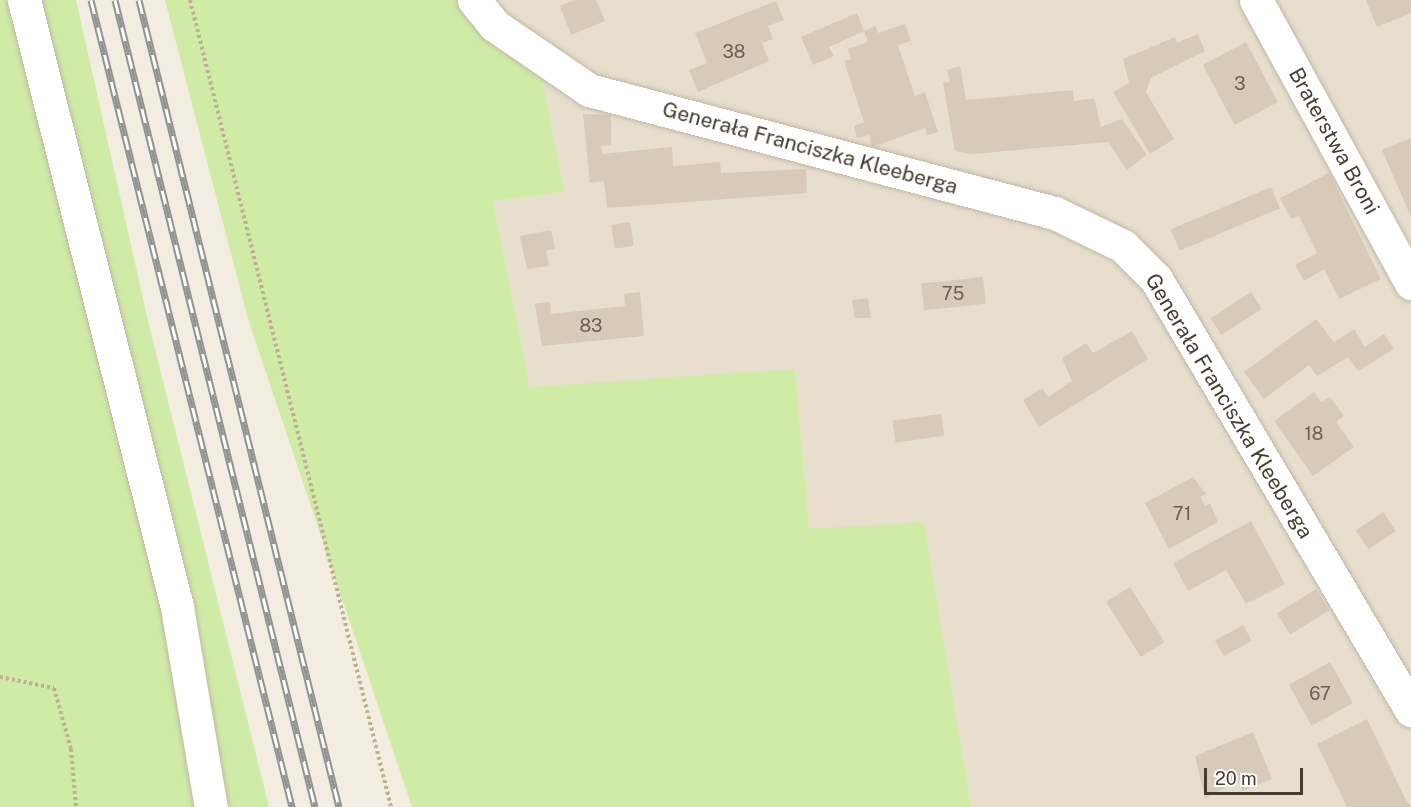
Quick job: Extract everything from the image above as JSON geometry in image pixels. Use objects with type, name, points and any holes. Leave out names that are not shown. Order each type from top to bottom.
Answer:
[{"type":"street","points":[[24,0],[177,607],[211,807]]},
{"type":"street","name":"Generała Franciszka Kleeberga","points":[[474,0],[494,25],[589,90],[1055,213],[1122,246],[1156,279],[1411,710]]},
{"type":"street","name":"Braterstwa Broni","points":[[1256,0],[1411,283]]},
{"type":"path","points":[[190,0],[391,807]]},
{"type":"path","points":[[0,677],[54,688],[71,749],[76,807]]},
{"type":"shaded area","points":[[484,0],[1411,0],[1411,807],[971,807],[924,523],[809,530],[795,370],[530,387],[493,201],[564,192]]},
{"type":"green space","points":[[0,0],[76,0],[148,321],[269,807],[0,807]]},
{"type":"green space","points":[[165,0],[484,0],[537,54],[564,192],[493,201],[530,387],[795,369],[809,529],[924,522],[971,807],[412,807],[248,319]]},
{"type":"building","points":[[574,0],[596,0],[605,21],[571,35],[560,6]]},
{"type":"building","points":[[1366,0],[1411,0],[1411,13],[1377,27]]},
{"type":"building","points":[[776,1],[784,20],[768,26],[773,39],[762,43],[769,61],[698,92],[689,70],[707,63],[695,33]]},
{"type":"building","points":[[857,13],[864,31],[829,47],[834,56],[813,65],[801,37]]},
{"type":"building","points":[[905,24],[911,41],[898,45],[915,96],[925,92],[938,132],[927,135],[925,128],[872,147],[869,135],[857,138],[854,126],[864,122],[844,61],[851,59],[848,49],[868,42],[864,31],[876,26],[878,33]]},
{"type":"building","points":[[1198,34],[1205,51],[1151,78],[1146,92],[1174,139],[1150,154],[1113,92],[1129,83],[1123,59],[1175,37],[1177,43]]},
{"type":"building","points":[[1246,42],[1278,102],[1235,125],[1203,65]]},
{"type":"building","points":[[960,66],[966,100],[1073,90],[1074,101],[1094,98],[1101,127],[1122,119],[1147,155],[1127,170],[1108,142],[972,154],[955,151],[943,83],[950,82],[947,70]]},
{"type":"building","points":[[583,114],[611,115],[611,145],[601,146],[602,154],[672,147],[673,166],[720,162],[721,173],[806,169],[807,193],[607,208],[604,181],[590,183]]},
{"type":"building","points":[[1411,138],[1411,217],[1382,150]]},
{"type":"building","points":[[1329,173],[1381,279],[1339,299],[1324,269],[1304,281],[1295,265],[1317,253],[1299,216],[1291,219],[1280,198]]},
{"type":"building","points":[[1271,187],[1280,208],[1180,251],[1171,230]]},
{"type":"building","points":[[630,222],[634,246],[615,249],[611,225]]},
{"type":"building","points":[[551,230],[555,249],[546,250],[549,266],[527,269],[520,236]]},
{"type":"building","points":[[983,277],[986,304],[924,310],[921,283]]},
{"type":"building","points":[[640,292],[644,336],[542,346],[535,304],[550,302],[551,314],[625,306],[624,294]]},
{"type":"building","points":[[1251,292],[1262,309],[1222,335],[1211,318]]},
{"type":"building","points":[[868,298],[871,318],[855,318],[852,300]]},
{"type":"building","points":[[1316,319],[1334,342],[1354,329],[1365,347],[1384,334],[1394,349],[1358,371],[1348,357],[1317,376],[1309,365],[1264,399],[1244,372]]},
{"type":"building","points":[[1132,331],[1148,359],[1039,427],[1023,400],[1042,388],[1048,397],[1072,381],[1062,358],[1086,343],[1093,353]]},
{"type":"building","points":[[1314,392],[1321,402],[1330,397],[1344,416],[1336,422],[1354,447],[1313,476],[1274,421]]},
{"type":"building","points":[[941,414],[944,436],[896,443],[892,421]]},
{"type":"building","points":[[1193,477],[1206,494],[1200,497],[1205,506],[1210,503],[1218,522],[1169,549],[1145,503]]},
{"type":"building","points":[[1383,512],[1396,531],[1369,550],[1356,530]]},
{"type":"building","points":[[1251,521],[1285,584],[1246,604],[1226,570],[1188,591],[1173,563]]},
{"type":"building","points":[[1130,587],[1164,642],[1141,657],[1106,602]]},
{"type":"building","points":[[1316,589],[1329,610],[1290,635],[1277,613]]},
{"type":"building","points":[[1243,625],[1252,641],[1224,656],[1215,641]]},
{"type":"building","points":[[1330,662],[1353,703],[1312,726],[1289,685]]},
{"type":"building","points":[[1367,719],[1411,807],[1347,807],[1317,744]]},
{"type":"building","points":[[1253,732],[1272,779],[1242,791],[1239,781],[1205,798],[1195,756]]},
{"type":"railway","points":[[91,0],[292,807]]},
{"type":"railway","points":[[115,0],[315,807]]},
{"type":"railway","points":[[139,0],[339,807]]}]
